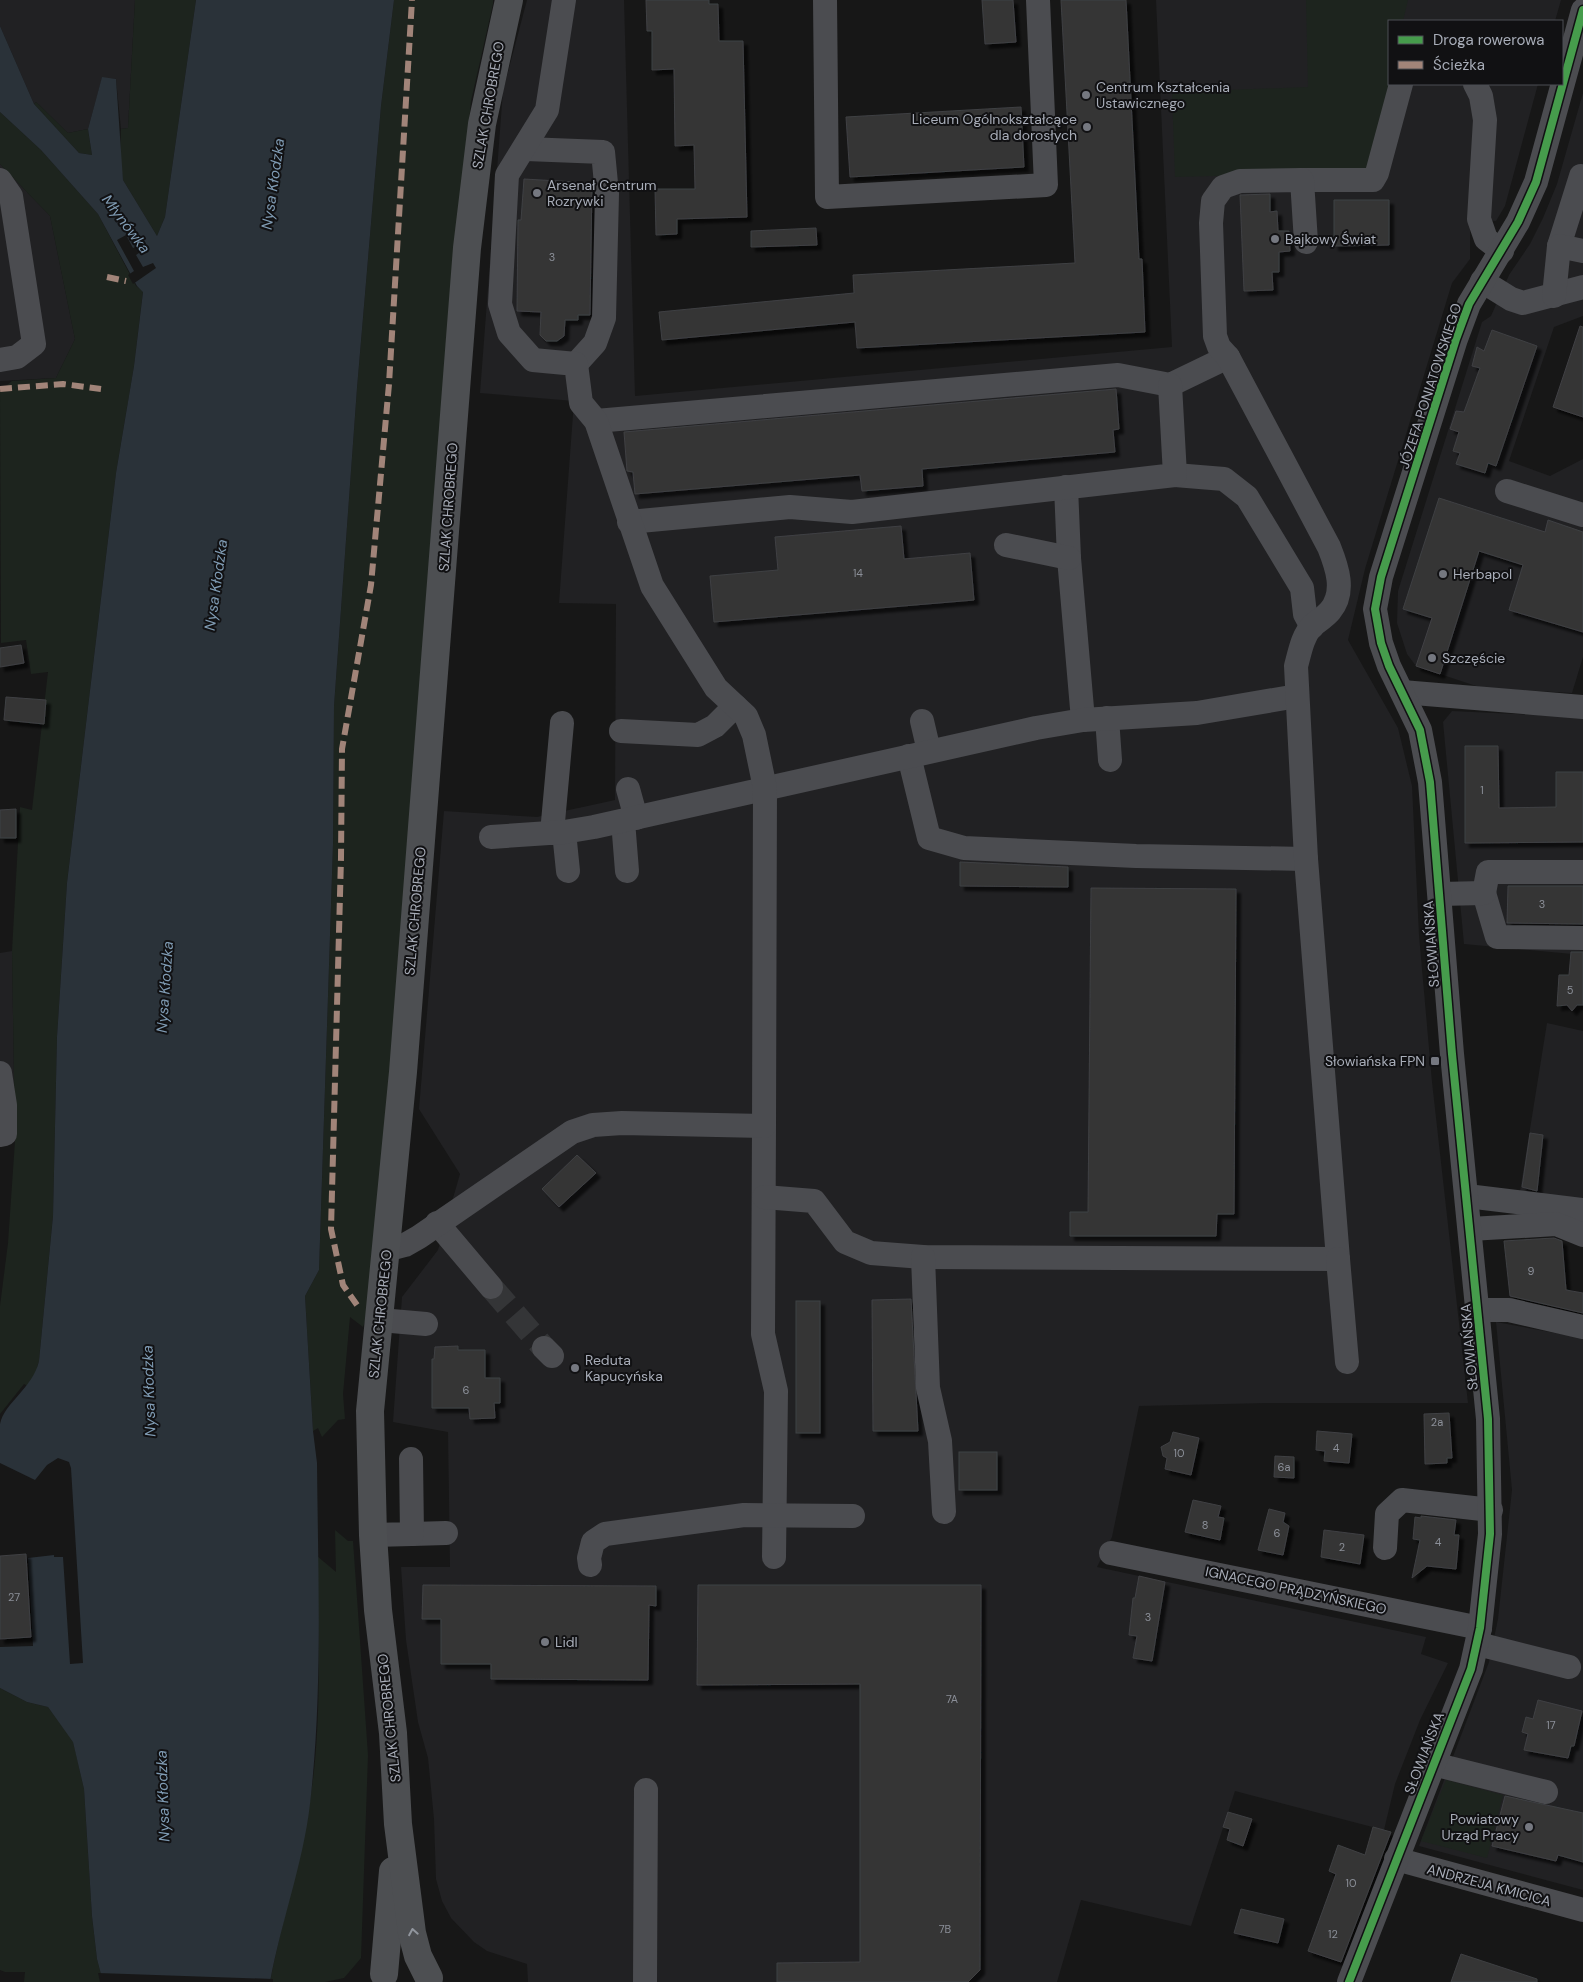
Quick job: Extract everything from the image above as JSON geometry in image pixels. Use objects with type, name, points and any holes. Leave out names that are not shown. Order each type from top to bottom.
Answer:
[{"type":"main road","name":"SZLAK CHROBREGO","points":[[431,1980],[418,1956],[412,1933],[398,1824],[393,1734],[378,1610],[373,1535],[370,1411],[380,1320],[448,510],[467,248],[482,124],[509,0]]},
{"type":"main road","name":"SZLAK CHROBREGO","points":[[379,1978],[398,1824]]},
{"type":"main road","points":[[379,1978],[402,1968],[412,1969],[431,1980]]},
{"type":"street","points":[[564,0],[547,110],[526,149],[507,175],[500,304],[509,333],[533,360],[576,364]]},
{"type":"street","points":[[825,0],[827,197],[1046,185],[1038,0]]},
{"type":"street","name":"JÓZEFA PONIATOWSKIEGO","points":[[1563,83],[1583,10]]},
{"type":"street","points":[[1347,1362],[1306,859],[1296,666],[1302,644],[1312,627],[1331,610],[1338,594],[1339,572],[1329,547],[1228,357],[1219,347],[1215,336],[1211,223],[1213,200],[1223,187],[1240,181],[1373,180],[1377,173],[1401,85]]},
{"type":"street","points":[[1476,85],[1481,96],[1485,120],[1480,219],[1486,239],[1502,251]]},
{"type":"street","name":"JÓZEFA PONIATOWSKIEGO","points":[[1402,692],[1381,643],[1375,609],[1381,577],[1456,338],[1469,304],[1502,251],[1536,182],[1563,85]]},
{"type":"street","points":[[526,149],[603,152],[607,194],[604,318],[595,343],[576,364],[581,403],[596,421],[652,586],[716,688],[746,716],[754,735],[765,788],[763,1334],[776,1391],[774,1557]]},
{"type":"street","points":[[1554,296],[1559,246],[1581,176]]},
{"type":"street","points":[[0,180],[11,196],[34,344],[17,357],[0,360]]},
{"type":"street","points":[[1302,180],[1306,242]]},
{"type":"street","points":[[1559,246],[1583,251]]},
{"type":"street","points":[[1482,281],[1511,299],[1523,303],[1583,287]]},
{"type":"street","points":[[596,421],[1118,375],[1170,385],[1228,357]]},
{"type":"street","points":[[1170,385],[1176,475]]},
{"type":"street","points":[[629,522],[790,507],[852,512],[1176,475],[1224,480],[1247,497],[1302,588],[1305,614],[1312,627]]},
{"type":"street","points":[[1066,487],[1069,558],[1083,720]]},
{"type":"street","points":[[1507,491],[1583,515]]},
{"type":"street","points":[[1006,545],[1069,558]]},
{"type":"street","points":[[1402,692],[1583,707]]},
{"type":"street","name":"SŁOWIAŃSKA","points":[[1348,1982],[1434,1764],[1479,1636],[1491,1510],[1488,1419],[1452,1054],[1429,775],[1420,730],[1402,692]]},
{"type":"street","points":[[491,837],[558,833],[629,819],[919,754],[1083,720],[1196,713],[1297,696]]},
{"type":"street","points":[[622,731],[698,735],[715,726],[735,706]]},
{"type":"street","points":[[1107,718],[1110,760]]},
{"type":"street","points":[[922,721],[919,754],[929,838],[964,848],[1136,856],[1306,859]]},
{"type":"street","points":[[562,724],[558,833],[568,871]]},
{"type":"street","points":[[627,872],[628,789]]},
{"type":"street","points":[[1583,872],[1488,872],[1484,893],[1497,937],[1583,938]]},
{"type":"street","points":[[1440,894],[1484,893]]},
{"type":"street","points":[[0,1073],[5,1105],[5,1134],[0,1135]]},
{"type":"street","points":[[386,1250],[405,1245],[572,1132],[593,1125],[622,1123],[764,1126]]},
{"type":"street","points":[[1467,1196],[1583,1210]]},
{"type":"street","points":[[764,1197],[814,1202],[845,1242],[871,1252],[923,1257],[1338,1259]]},
{"type":"street","points":[[437,1223],[491,1287]]},
{"type":"street","points":[[1470,1229],[1556,1224],[1583,1235]]},
{"type":"street","points":[[923,1257],[928,1388],[940,1441],[944,1512]]},
{"type":"street","points":[[1478,1310],[1509,1310],[1583,1327]]},
{"type":"street","points":[[380,1320],[426,1324]]},
{"type":"street","points":[[411,1459],[412,1534]]},
{"type":"street","points":[[1385,1548],[1387,1514],[1402,1500],[1491,1510]]},
{"type":"street","points":[[590,1565],[589,1558],[593,1542],[605,1534],[706,1518],[775,1514],[852,1516]]},
{"type":"street","points":[[373,1535],[446,1533]]},
{"type":"street","name":"IGNACEGO PRĄDZYŃSKIEGO","points":[[1112,1553],[1479,1636],[1569,1667]]},
{"type":"street","points":[[1434,1764],[1546,1792]]},
{"type":"street","points":[[645,1982],[646,1790]]},
{"type":"street","name":"ANDRZEJA KMICICA","points":[[1396,1859],[1583,1910]]},
{"type":"shaded area","points":[[0,0],[135,0],[128,128],[121,129],[116,79],[102,78],[88,129],[68,133],[36,102],[34,104],[0,26]]},
{"type":"shaded area","points":[[135,0],[196,0],[165,217],[157,236],[123,180],[120,158],[121,129],[128,128]]},
{"type":"shaded area","points":[[394,0],[493,0],[493,4],[471,101],[459,222],[399,976],[369,1310],[363,1327],[350,1317],[343,1394],[345,1419],[338,1420],[322,1437],[318,1428],[313,1431],[305,1296],[319,1270],[333,844],[334,706],[357,388],[381,106]]},
{"type":"shaded area","points":[[527,0],[624,0],[635,396],[1172,347],[1156,0],[1561,0],[1555,20],[1388,20],[1388,85],[1538,85],[1505,206],[1496,221],[1470,219],[1470,259],[1452,283],[1365,569],[1348,640],[1398,728],[1412,786],[1419,935],[1432,1082],[1468,1403],[1267,1403],[1139,1406],[1112,1537],[1097,1567],[1426,1637],[1421,1654],[1448,1663],[1420,1720],[1395,1784],[1384,1830],[1235,1791],[1191,1926],[1081,1900],[1057,1982],[528,1982],[527,1964],[487,1951],[474,1942],[451,1918],[442,1901],[436,1879],[434,1819],[428,1758],[418,1722],[406,1640],[401,1567],[450,1567],[448,1432],[393,1422],[402,1297],[438,1250],[460,1174],[419,1109],[444,811],[537,817],[615,800],[616,604],[559,603],[574,401],[480,393],[503,91]]},
{"type":"shaded area","points":[[1306,0],[1408,0],[1403,20],[1388,20],[1389,85],[1371,164],[1361,172],[1175,177],[1172,92],[1308,87]]},
{"type":"shaded area","points":[[1583,93],[1583,316],[1554,327],[1509,461],[1550,476],[1583,459],[1583,657],[1572,693],[1482,688],[1416,666],[1407,654],[1397,623],[1398,591],[1482,322],[1491,316],[1509,275],[1530,244],[1543,218],[1557,184]]},
{"type":"shaded area","points":[[36,102],[68,133],[88,129],[92,155],[79,153],[34,104]]},
{"type":"shaded area","points":[[0,112],[41,150],[98,214],[136,286],[143,291],[134,366],[116,473],[67,883],[57,1037],[53,1216],[39,1361],[36,1372],[28,1386],[24,1384],[0,1414],[0,1306],[8,1243],[15,1141],[12,951],[20,807],[32,810],[48,672],[31,674],[26,640],[1,643],[0,391],[12,381],[56,378],[75,339],[50,216],[0,164]]},
{"type":"shaded area","points":[[0,164],[50,216],[75,339],[56,378],[0,381]]},
{"type":"shaded area","points":[[1452,711],[1583,717],[1583,955],[1464,944],[1443,722]]},
{"type":"shaded area","points":[[12,951],[15,1141],[0,1143],[0,953]]},
{"type":"shaded area","points":[[1547,1023],[1583,1031],[1583,1219],[1517,1210]]},
{"type":"shaded area","points":[[1496,1322],[1583,1338],[1583,1890],[1419,1846],[1489,1662],[1498,1619],[1512,1490]]},
{"type":"shaded area","points":[[335,1530],[348,1541],[353,1541],[368,1755],[361,1958],[344,1978],[325,1982],[270,1982],[301,1851],[313,1776],[319,1682],[317,1556],[336,1572]]},
{"type":"shaded area","points":[[0,1688],[27,1702],[48,1707],[73,1741],[84,1789],[92,1916],[97,1959],[103,1982],[24,1982],[25,1972],[5,1972],[0,1970]]},
{"type":"shaded area","points":[[1446,1780],[1503,1795],[1487,1858],[1421,1841]]},
{"type":"water","points":[[196,0],[394,0],[381,106],[357,388],[334,706],[333,844],[319,1270],[305,1296],[313,1431],[317,1463],[319,1634],[317,1719],[307,1826],[270,1982],[103,1982],[97,1959],[92,1916],[84,1789],[73,1742],[48,1707],[27,1702],[0,1688],[0,1647],[33,1646],[28,1558],[54,1555],[54,1557],[63,1557],[70,1664],[83,1663],[71,1468],[69,1462],[58,1458],[47,1465],[35,1480],[0,1463],[0,1424],[7,1409],[36,1371],[39,1361],[53,1216],[57,1037],[67,883],[116,473],[134,366],[143,292],[137,286],[98,214],[41,150],[0,112],[0,26],[34,104],[79,153],[92,155],[88,129],[102,77],[116,79],[123,180],[157,236],[165,217]]},
{"type":"pier","points":[[126,235],[133,248],[143,243],[145,249],[136,255],[143,267],[153,263],[156,268],[133,284],[128,275],[134,271],[117,240]]},
{"type":"pier","points":[[98,1973],[273,1979],[273,1982],[100,1982]]},
{"type":"building","points":[[646,0],[709,0],[709,4],[718,4],[719,41],[743,41],[747,217],[677,219],[677,234],[656,235],[655,189],[695,189],[694,145],[675,146],[674,69],[652,70],[652,31],[647,31]]},
{"type":"building","points":[[982,0],[1013,0],[1016,42],[985,44]]},
{"type":"building","points":[[1061,0],[1126,0],[1139,259],[1142,259],[1145,332],[857,348],[855,322],[662,340],[659,312],[854,293],[853,275],[1075,263]]},
{"type":"building","points":[[1021,107],[1024,167],[850,177],[846,117]]},
{"type":"building","points":[[524,179],[592,183],[590,315],[578,315],[578,320],[565,320],[564,336],[557,341],[546,341],[540,335],[541,312],[517,311],[518,220],[521,220]]},
{"type":"building","points":[[1270,194],[1270,212],[1277,211],[1278,231],[1289,231],[1290,251],[1279,252],[1279,272],[1272,272],[1273,290],[1244,291],[1240,195]]},
{"type":"building","points":[[1334,200],[1389,200],[1389,245],[1334,246]]},
{"type":"building","points":[[816,228],[817,245],[751,247],[751,231]]},
{"type":"building","points":[[1580,326],[1583,327],[1583,417],[1553,407]]},
{"type":"building","points":[[1492,330],[1537,346],[1496,466],[1488,463],[1485,473],[1456,464],[1460,453],[1453,451],[1459,432],[1450,429],[1456,411],[1464,412],[1480,368],[1472,366],[1477,347],[1484,351]]},
{"type":"building","points":[[1116,389],[1119,429],[1113,430],[1115,452],[922,469],[923,486],[862,491],[860,475],[635,494],[633,472],[627,471],[624,432]]},
{"type":"building","name":"Herbapol","points":[[1439,498],[1545,532],[1548,520],[1583,532],[1583,632],[1509,610],[1523,565],[1479,551],[1440,674],[1416,666],[1432,618],[1403,609]]},
{"type":"building","points":[[901,526],[904,559],[970,553],[974,600],[714,622],[710,576],[778,570],[775,537]]},
{"type":"building","points":[[21,645],[24,663],[0,667],[0,648]]},
{"type":"building","points":[[6,697],[46,700],[44,724],[4,720]]},
{"type":"building","points":[[1465,746],[1498,746],[1499,808],[1556,807],[1556,772],[1583,772],[1583,842],[1465,843]]},
{"type":"building","points":[[16,809],[16,838],[0,838],[0,810]]},
{"type":"building","points":[[960,862],[1068,867],[1068,887],[960,886]]},
{"type":"building","points":[[1508,886],[1583,886],[1583,924],[1507,923]]},
{"type":"building","points":[[1091,888],[1236,889],[1234,1214],[1217,1214],[1216,1236],[1070,1236],[1070,1212],[1088,1212]]},
{"type":"building","points":[[1571,952],[1583,952],[1583,1005],[1577,1005],[1572,1011],[1567,1005],[1557,1006],[1559,975],[1569,975]]},
{"type":"building","points":[[1530,1133],[1543,1135],[1537,1191],[1522,1187]]},
{"type":"building","points":[[577,1155],[596,1173],[559,1207],[542,1189]]},
{"type":"building","points":[[1554,1238],[1562,1241],[1566,1290],[1583,1293],[1583,1313],[1510,1296],[1504,1241]]},
{"type":"building","points":[[911,1299],[918,1431],[873,1431],[872,1300]]},
{"type":"building","points":[[796,1301],[820,1301],[820,1433],[796,1433]]},
{"type":"building","points":[[458,1346],[458,1350],[485,1350],[485,1378],[500,1378],[500,1403],[494,1403],[495,1418],[470,1419],[469,1408],[432,1408],[432,1359],[434,1359],[435,1347]]},
{"type":"building","points":[[1449,1413],[1452,1458],[1447,1458],[1447,1463],[1425,1464],[1424,1414]]},
{"type":"building","points":[[1317,1431],[1352,1434],[1349,1463],[1324,1461],[1325,1451],[1316,1450]]},
{"type":"building","points":[[1173,1432],[1199,1438],[1191,1475],[1165,1469],[1167,1458],[1163,1456],[1161,1447],[1170,1442]]},
{"type":"building","points":[[959,1452],[997,1452],[997,1490],[959,1490]]},
{"type":"building","points":[[1275,1456],[1294,1457],[1294,1478],[1274,1477]]},
{"type":"building","points":[[1193,1500],[1221,1506],[1218,1517],[1224,1518],[1220,1540],[1185,1532]]},
{"type":"building","points":[[1269,1509],[1285,1513],[1283,1522],[1289,1526],[1283,1555],[1258,1550]]},
{"type":"building","points":[[1421,1516],[1456,1520],[1454,1535],[1459,1535],[1456,1569],[1427,1566],[1412,1578],[1420,1540],[1413,1539],[1415,1517],[1421,1518]]},
{"type":"building","points":[[1324,1530],[1364,1535],[1360,1564],[1321,1557]]},
{"type":"building","points":[[26,1554],[31,1637],[0,1639],[0,1556]]},
{"type":"building","points":[[1139,1576],[1165,1582],[1152,1661],[1133,1658],[1137,1636],[1129,1635],[1133,1598],[1135,1598]]},
{"type":"building","name":"Lidl","points":[[423,1585],[656,1586],[656,1606],[649,1605],[648,1680],[491,1679],[491,1664],[441,1664],[441,1619],[422,1619]]},
{"type":"building","points":[[698,1585],[981,1585],[980,1970],[968,1982],[777,1982],[777,1963],[860,1962],[860,1684],[697,1685]]},
{"type":"building","points":[[1538,1700],[1582,1711],[1574,1746],[1571,1746],[1568,1758],[1524,1750],[1528,1734],[1522,1732],[1526,1717],[1533,1719]]},
{"type":"building","name":"Powiatowy Urząd Pracy","points":[[1505,1796],[1583,1813],[1583,1862],[1558,1855],[1556,1861],[1492,1846]]},
{"type":"building","points":[[1228,1812],[1252,1819],[1243,1846],[1227,1840],[1230,1829],[1223,1827]]},
{"type":"building","points":[[1373,1827],[1391,1832],[1341,1962],[1308,1951],[1336,1874],[1329,1871],[1338,1845],[1365,1855]]},
{"type":"building","points":[[1241,1909],[1284,1919],[1278,1943],[1234,1933]]},
{"type":"building","points":[[1461,1954],[1537,1979],[1537,1982],[1451,1982]]},
{"type":"tunnel","points":[[491,1287],[544,1348]]},
{"type":"marked path","points":[[357,1305],[343,1285],[331,1229],[342,749],[371,585],[389,384],[412,0]]},
{"type":"marked path","points":[[107,277],[126,281]]},
{"type":"marked path","points":[[0,389],[63,384],[101,389]]},
{"type":"cycle path","points":[[1563,83],[1583,10]]},
{"type":"cycle path","points":[[1349,1982],[1471,1669],[1480,1628],[1490,1534],[1488,1419],[1452,1054],[1430,782],[1420,730],[1389,666],[1381,643],[1375,609],[1381,577],[1456,339],[1469,304],[1518,222],[1536,182],[1563,85]]},
{"type":"place","name":"Centrum Kształcenia Ustawicznego","points":[[1086,95]]},
{"type":"place","name":"Liceum Ogólnokształcące dla dorosłych","points":[[1087,127]]},
{"type":"place","name":"Arsenał Centrum Rozrywki","points":[[537,193]]},
{"type":"place","name":"Bajkowy Świat","points":[[1275,239]]},
{"type":"place","name":"Herbapol","points":[[1443,574]]},
{"type":"place","name":"Szczęście","points":[[1432,658]]},
{"type":"place","name":"Słowiańska FPN","points":[[1435,1061]]},
{"type":"place","name":"Reduta Kapucyńska","points":[[575,1368]]},
{"type":"place","name":"Lidl","points":[[545,1642]]},
{"type":"place","name":"Powiatowy Urząd Pracy","points":[[1529,1827]]},
{"type":"water label","name":"Nysa Kłodzka","points":[[273,184]]},
{"type":"water label","name":"Młynówka","points":[[126,224]]},
{"type":"water label","name":"Nysa Kłodzka","points":[[216,585]]},
{"type":"water label","name":"Nysa Kłodzka","points":[[165,987]]},
{"type":"water label","name":"Nysa Kłodzka","points":[[149,1391]]},
{"type":"water label","name":"Nysa Kłodzka","points":[[163,1796]]}]
